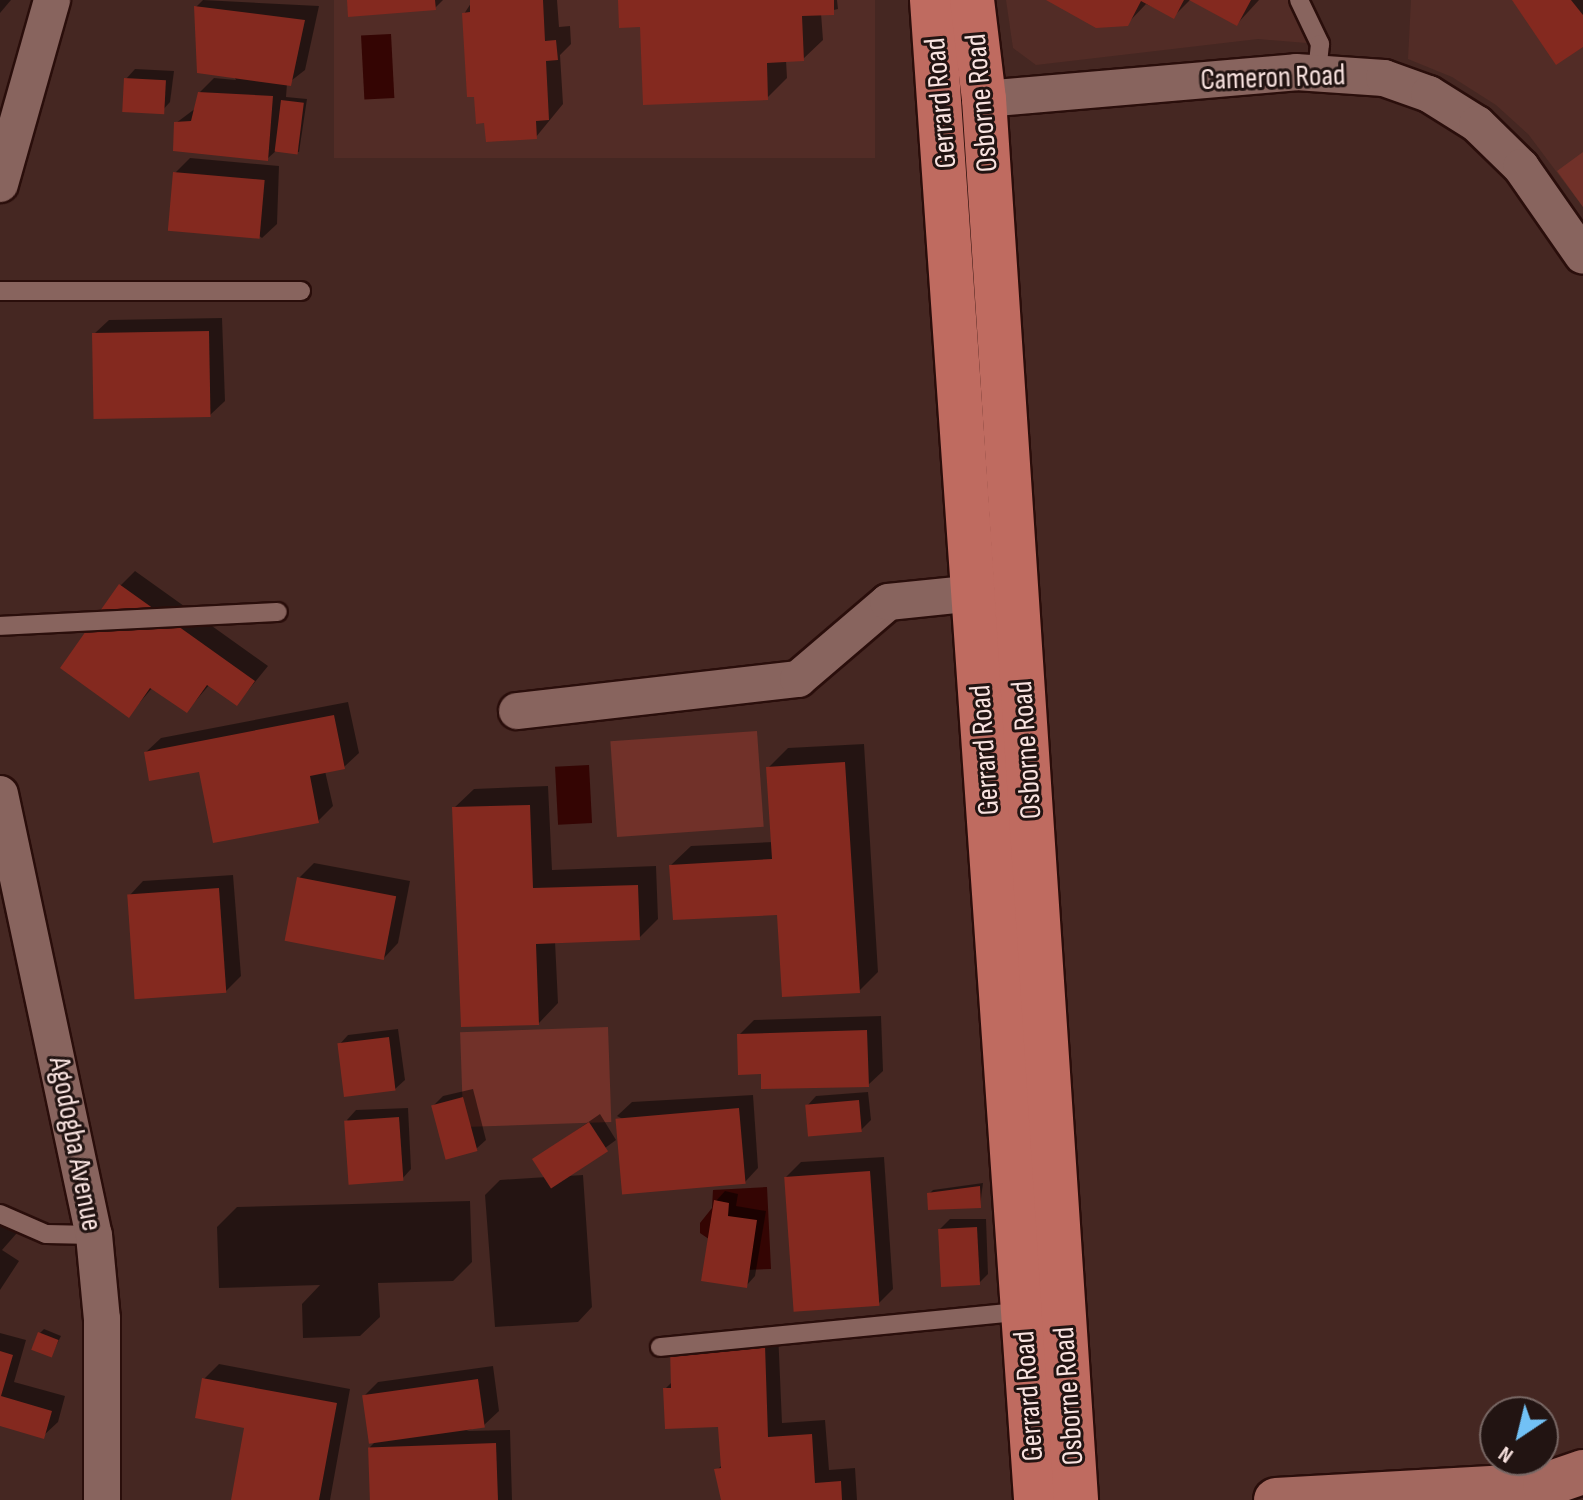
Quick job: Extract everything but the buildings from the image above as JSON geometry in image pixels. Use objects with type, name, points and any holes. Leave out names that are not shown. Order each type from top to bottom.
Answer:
[{"type":"main road","name":"Gerrard Road","points":[[932,0],[1036,1500]]},
{"type":"main road","name":"Osborne Road","points":[[972,0],[984,99],[1076,1500]]},
{"type":"street","points":[[0,184],[52,0]]},
{"type":"street","name":"Cameron Road","points":[[984,99],[1317,71],[1404,83],[1477,124],[1521,167],[1583,256]]},
{"type":"street","points":[[517,711],[798,679],[888,602],[975,593]]},
{"type":"street","name":"Agodogba Avenue","points":[[0,794],[94,1235],[102,1319],[102,1500]]},
{"type":"street","points":[[1276,1500],[1545,1485],[1583,1473]]},
{"type":"lane","points":[[1299,0],[1320,44],[1317,71]]},
{"type":"lane","points":[[0,291],[301,291]]},
{"type":"lane","points":[[0,626],[278,612]]},
{"type":"lane","points":[[0,1214],[46,1234],[94,1235]]},
{"type":"lane","points":[[660,1347],[1024,1311]]},
{"type":"shaded area","points":[[334,0],[875,0],[875,158],[334,158]]},
{"type":"shaded area","points":[[1006,0],[1308,0],[1331,45],[1258,39],[1036,65],[1013,48]]},
{"type":"shaded area","points":[[1411,0],[1583,0],[1583,207],[1528,134],[1496,105],[1452,77],[1408,59]]},
{"type":"shaded area","points":[[391,34],[394,98],[364,99],[361,36]]},
{"type":"shaded area","points":[[1583,152],[1583,207],[1557,171]]},
{"type":"shaded area","points":[[757,731],[764,827],[617,837],[610,741]]},
{"type":"shaded area","points":[[589,765],[592,823],[558,825],[555,767]]},
{"type":"shaded area","points":[[608,1027],[611,1122],[463,1127],[460,1032]]},
{"type":"shaded area","points":[[767,1187],[771,1269],[721,1271],[719,1246],[700,1233],[700,1223],[712,1208],[713,1190]]}]
